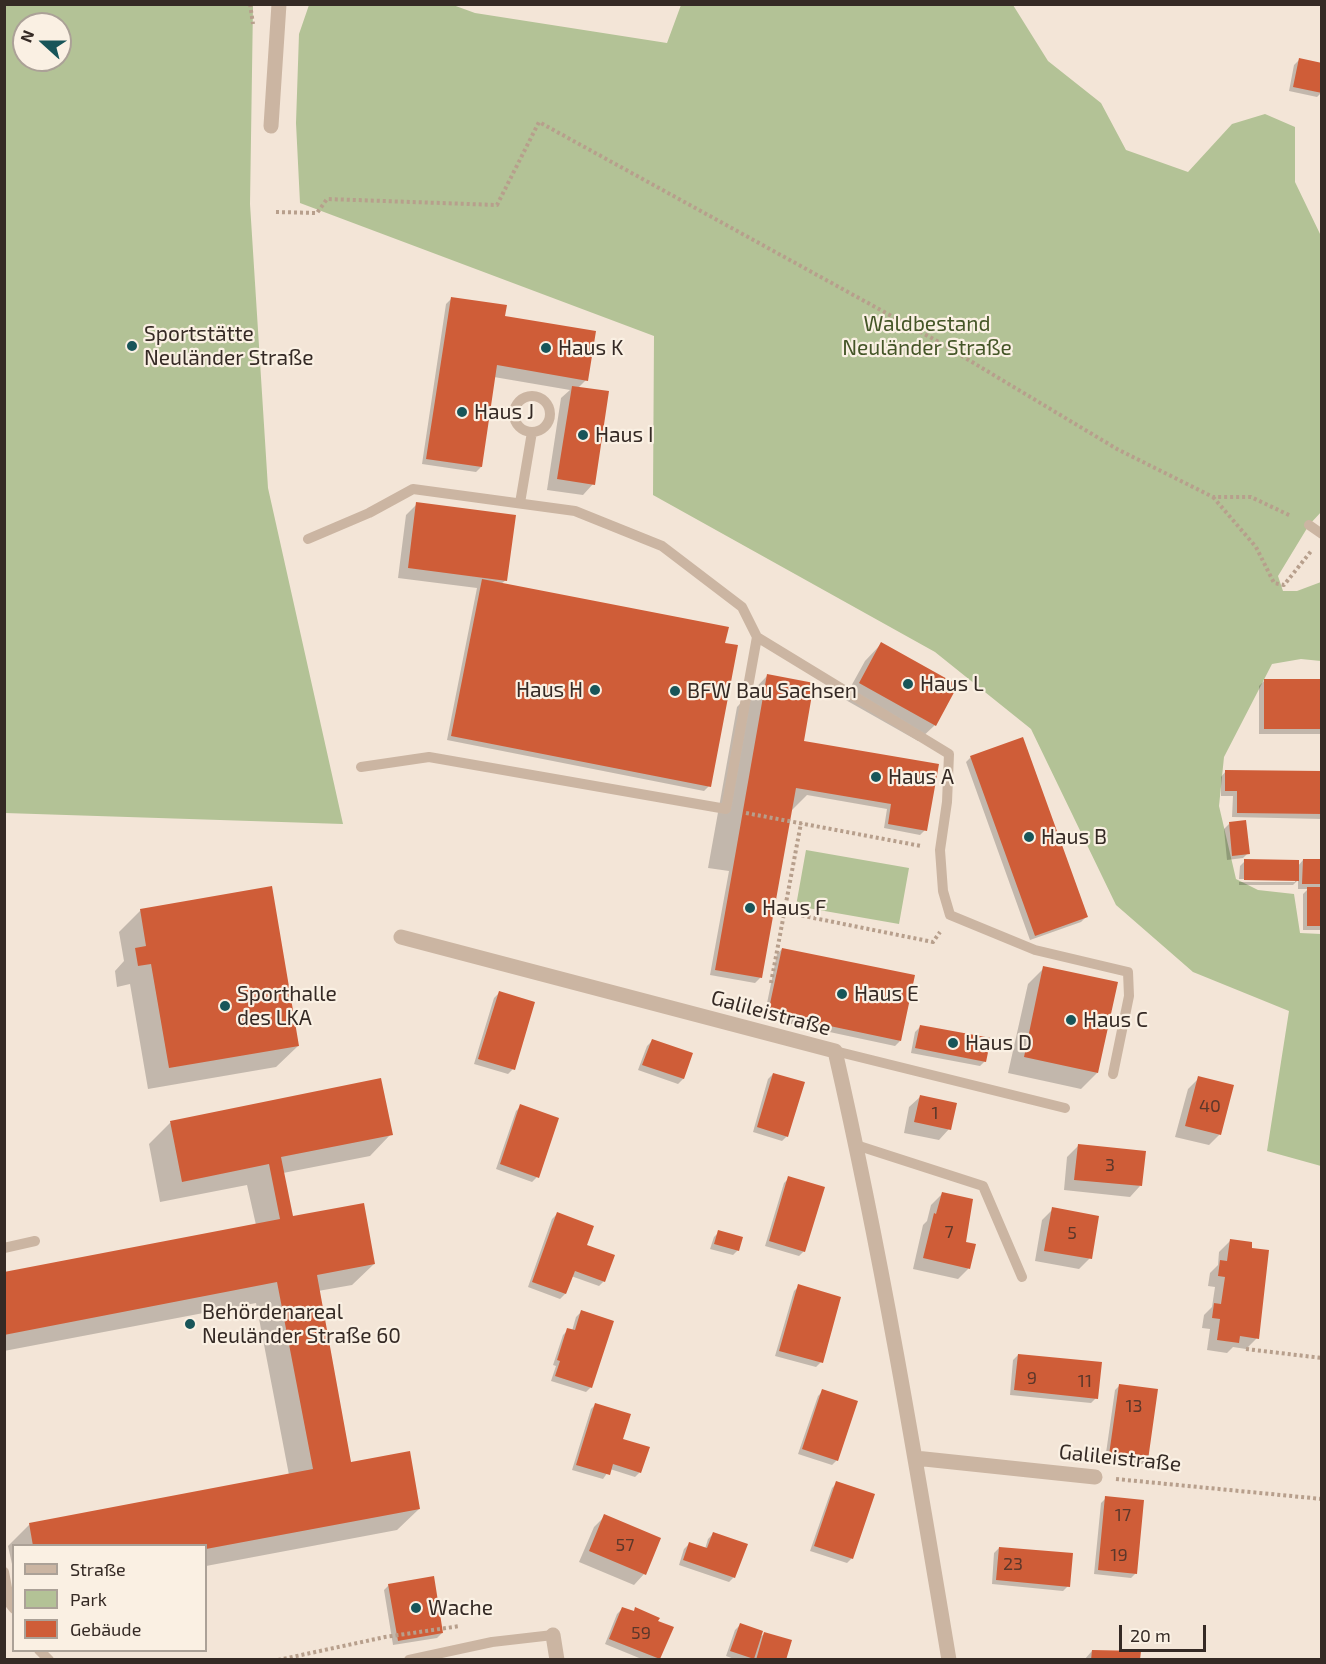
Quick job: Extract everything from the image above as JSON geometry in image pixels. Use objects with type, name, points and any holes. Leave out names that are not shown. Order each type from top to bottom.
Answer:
[{"type":"street","points":[[271,126],[279,4]]},
{"type":"street","name":"Galileistraße","points":[[401,937],[835,1051],[856,1144],[915,1458],[949,1659]]},
{"type":"street","name":"Galileistraße","points":[[915,1458],[1095,1477]]},
{"type":"street","points":[[553,1635],[557,1659]]},
{"type":"lane","points":[[520,503],[532,432]]},
{"type":"lane","points":[[308,539],[369,513],[413,489],[575,511],[662,546],[742,607],[757,636],[949,754],[947,802],[940,850],[943,891],[950,915],[1035,950],[1128,972],[1129,996],[1113,1074]]},
{"type":"lane","points":[[1309,525],[1322,534]]},
{"type":"lane","points":[[361,767],[429,757],[726,809],[757,636]]},
{"type":"lane","points":[[835,1051],[1065,1108]]},
{"type":"lane","points":[[856,1144],[983,1186],[1022,1277]]},
{"type":"lane","points":[[4,1248],[35,1241]]},
{"type":"lane","points":[[4,1572],[12,1606]]},
{"type":"lane","points":[[409,1659],[492,1642],[553,1635]]},
{"type":"path","points":[[276,213],[317,213],[327,199],[497,205],[539,122],[937,341],[1117,449],[1213,497],[1256,547],[1274,583],[1284,585],[1315,546]]},
{"type":"path","points":[[1213,497],[1251,497],[1309,525]]},
{"type":"path","points":[[726,809],[940,850]]},
{"type":"path","points":[[771,982],[801,823]]},
{"type":"path","points":[[784,912],[933,942],[950,915]]},
{"type":"path","points":[[1246,1349],[1322,1358]]},
{"type":"path","name":"Galileistraße","points":[[1095,1477],[1322,1500]]},
{"type":"path","points":[[278,1659],[386,1637],[465,1626],[492,1642]]},
{"type":"green space","name":"Sportstätte Neuländer Straße","points":[[5,4],[253,5],[250,204],[268,488],[343,824],[5,813]]},
{"type":"green space","name":"Waldbestand Neuländer Straße","points":[[309,5],[453,5],[475,13],[667,43],[681,5],[1013,5],[1048,61],[1101,103],[1126,150],[1188,172],[1232,124],[1265,114],[1295,127],[1295,182],[1321,236],[1322,511],[1309,525],[1278,576],[1283,591],[1297,591],[1321,582],[1321,661],[1301,659],[1272,664],[1224,757],[1219,806],[1236,879],[1258,890],[1294,894],[1300,933],[1321,934],[1321,1166],[1267,1151],[1289,1011],[1193,972],[1116,905],[1031,729],[935,652],[653,495],[654,336],[300,203],[296,123],[299,34]]},
{"type":"green space","points":[[806,850],[909,868],[899,924],[796,906]]},
{"type":"building","points":[[1299,58],[1322,63],[1322,93],[1293,87]]},
{"type":"building","name":"Haus J","points":[[451,297],[507,305],[505,316],[596,331],[588,381],[497,365],[482,467],[426,459]]},
{"type":"building","name":"Haus I","points":[[572,386],[609,391],[595,485],[557,479]]},
{"type":"building","points":[[416,502],[516,515],[507,581],[408,568]]},
{"type":"building","name":"Haus H","points":[[482,579],[729,627],[725,643],[738,645],[711,787],[451,736]]},
{"type":"building","name":"Haus L","points":[[881,642],[958,685],[936,726],[859,683]]},
{"type":"building","points":[[767,674],[814,683],[804,741],[939,764],[927,831],[888,824],[891,804],[796,788],[762,978],[715,970]]},
{"type":"building","points":[[1264,679],[1322,679],[1322,729],[1264,729]]},
{"type":"building","name":"Haus B","points":[[1023,737],[1088,917],[1035,936],[970,756]]},
{"type":"building","points":[[1225,770],[1322,771],[1322,814],[1237,813],[1237,791],[1225,791]]},
{"type":"building","points":[[1246,820],[1250,854],[1232,856],[1229,822]]},
{"type":"building","points":[[1244,859],[1299,860],[1299,881],[1244,880]]},
{"type":"building","points":[[1303,859],[1322,859],[1322,884],[1302,884]]},
{"type":"building","name":"Sporthalle des LKA","points":[[272,886],[299,1046],[169,1068],[151,964],[138,966],[135,948],[146,946],[140,909]]},
{"type":"building","points":[[1307,887],[1322,887],[1322,926],[1307,926]]},
{"type":"building","name":"Haus E","points":[[782,948],[915,975],[901,1041],[768,1013]]},
{"type":"building","name":"Haus C","points":[[1043,966],[1118,982],[1098,1073],[1024,1057]]},
{"type":"building","points":[[499,991],[535,1002],[515,1070],[478,1059]]},
{"type":"building","name":"Haus D","points":[[920,1025],[991,1038],[986,1062],[915,1048]]},
{"type":"building","points":[[652,1039],[693,1053],[684,1079],[642,1065]]},
{"type":"building","points":[[773,1073],[805,1082],[788,1137],[757,1127]]},
{"type":"building","points":[[1198,1076],[1234,1085],[1221,1135],[1185,1126]]},
{"type":"building","points":[[381,1078],[393,1135],[281,1157],[293,1216],[364,1203],[375,1264],[317,1275],[351,1462],[410,1451],[420,1509],[207,1549],[207,1544],[33,1544],[29,1523],[313,1469],[277,1282],[4,1335],[4,1272],[280,1219],[269,1164],[182,1182],[170,1121]]},
{"type":"building","points":[[920,1095],[957,1103],[951,1130],[914,1122]]},
{"type":"building","points":[[520,1104],[559,1118],[539,1178],[500,1164]]},
{"type":"building","points":[[1078,1144],[1146,1151],[1142,1186],[1074,1180]]},
{"type":"building","points":[[788,1176],[825,1187],[805,1252],[769,1241]]},
{"type":"building","points":[[942,1192],[973,1199],[966,1242],[976,1244],[970,1269],[923,1258],[934,1213],[936,1214]]},
{"type":"building","points":[[1052,1207],[1099,1216],[1092,1259],[1044,1251]]},
{"type":"building","points":[[557,1212],[594,1226],[587,1245],[615,1255],[605,1282],[575,1271],[566,1294],[532,1282]]},
{"type":"building","points":[[718,1230],[743,1237],[739,1251],[714,1244]]},
{"type":"building","points":[[1230,1239],[1252,1242],[1252,1248],[1269,1250],[1259,1339],[1240,1336],[1239,1343],[1217,1340],[1220,1319],[1212,1318],[1214,1303],[1221,1304],[1225,1277],[1218,1276],[1220,1260],[1227,1261]]},
{"type":"building","points":[[798,1284],[841,1297],[823,1363],[779,1351]]},
{"type":"building","points":[[581,1310],[614,1321],[592,1388],[555,1376],[560,1361],[557,1360],[567,1328],[575,1330]]},
{"type":"building","points":[[1018,1354],[1102,1362],[1098,1399],[1014,1390]]},
{"type":"building","points":[[1119,1384],[1158,1389],[1148,1460],[1109,1455]]},
{"type":"building","points":[[822,1389],[858,1401],[838,1461],[802,1449]]},
{"type":"building","points":[[595,1403],[631,1414],[623,1439],[650,1447],[641,1473],[613,1464],[610,1475],[576,1465]]},
{"type":"building","points":[[836,1481],[875,1494],[853,1559],[814,1546]]},
{"type":"building","points":[[1105,1496],[1144,1500],[1137,1574],[1098,1570]]},
{"type":"building","points":[[604,1514],[661,1538],[646,1575],[589,1551]]},
{"type":"building","points":[[713,1532],[748,1544],[735,1578],[683,1560],[689,1542],[707,1548]]},
{"type":"building","points":[[999,1547],[1073,1553],[1070,1587],[996,1580]]},
{"type":"building","name":"Wache","points":[[434,1576],[443,1633],[398,1641],[388,1584]]},
{"type":"building","points":[[622,1607],[634,1611],[635,1607],[660,1618],[658,1621],[674,1627],[660,1659],[609,1639]]},
{"type":"building","points":[[740,1623],[763,1631],[754,1659],[730,1651]]},
{"type":"building","points":[[764,1632],[792,1640],[786,1660],[756,1660]]},
{"type":"building","points":[[1092,1650],[1141,1651],[1140,1660],[1091,1660]]},
{"type":"place","name":"Sportstätte Neuländer Straße","points":[[132,346]]},
{"type":"place","name":"Haus K","points":[[546,348]]},
{"type":"place","name":"Haus J","points":[[462,412]]},
{"type":"place","name":"Haus I","points":[[583,435]]},
{"type":"place","name":"Haus L","points":[[908,684]]},
{"type":"place","name":"Haus H","points":[[595,690]]},
{"type":"place","name":"BFW Bau Sachsen","points":[[675,691]]},
{"type":"place","name":"Haus A","points":[[876,777]]},
{"type":"place","name":"Haus B","points":[[1029,837]]},
{"type":"place","name":"Haus F","points":[[750,908]]},
{"type":"place","name":"Haus E","points":[[842,994]]},
{"type":"place","name":"Sporthalle des LKA","points":[[225,1006]]},
{"type":"place","name":"Haus C","points":[[1071,1020]]},
{"type":"place","name":"Haus D","points":[[953,1043]]},
{"type":"place","name":"Behördenareal Neuländer Straße 60","points":[[190,1324]]},
{"type":"place","name":"Wache","points":[[416,1608]]}]
